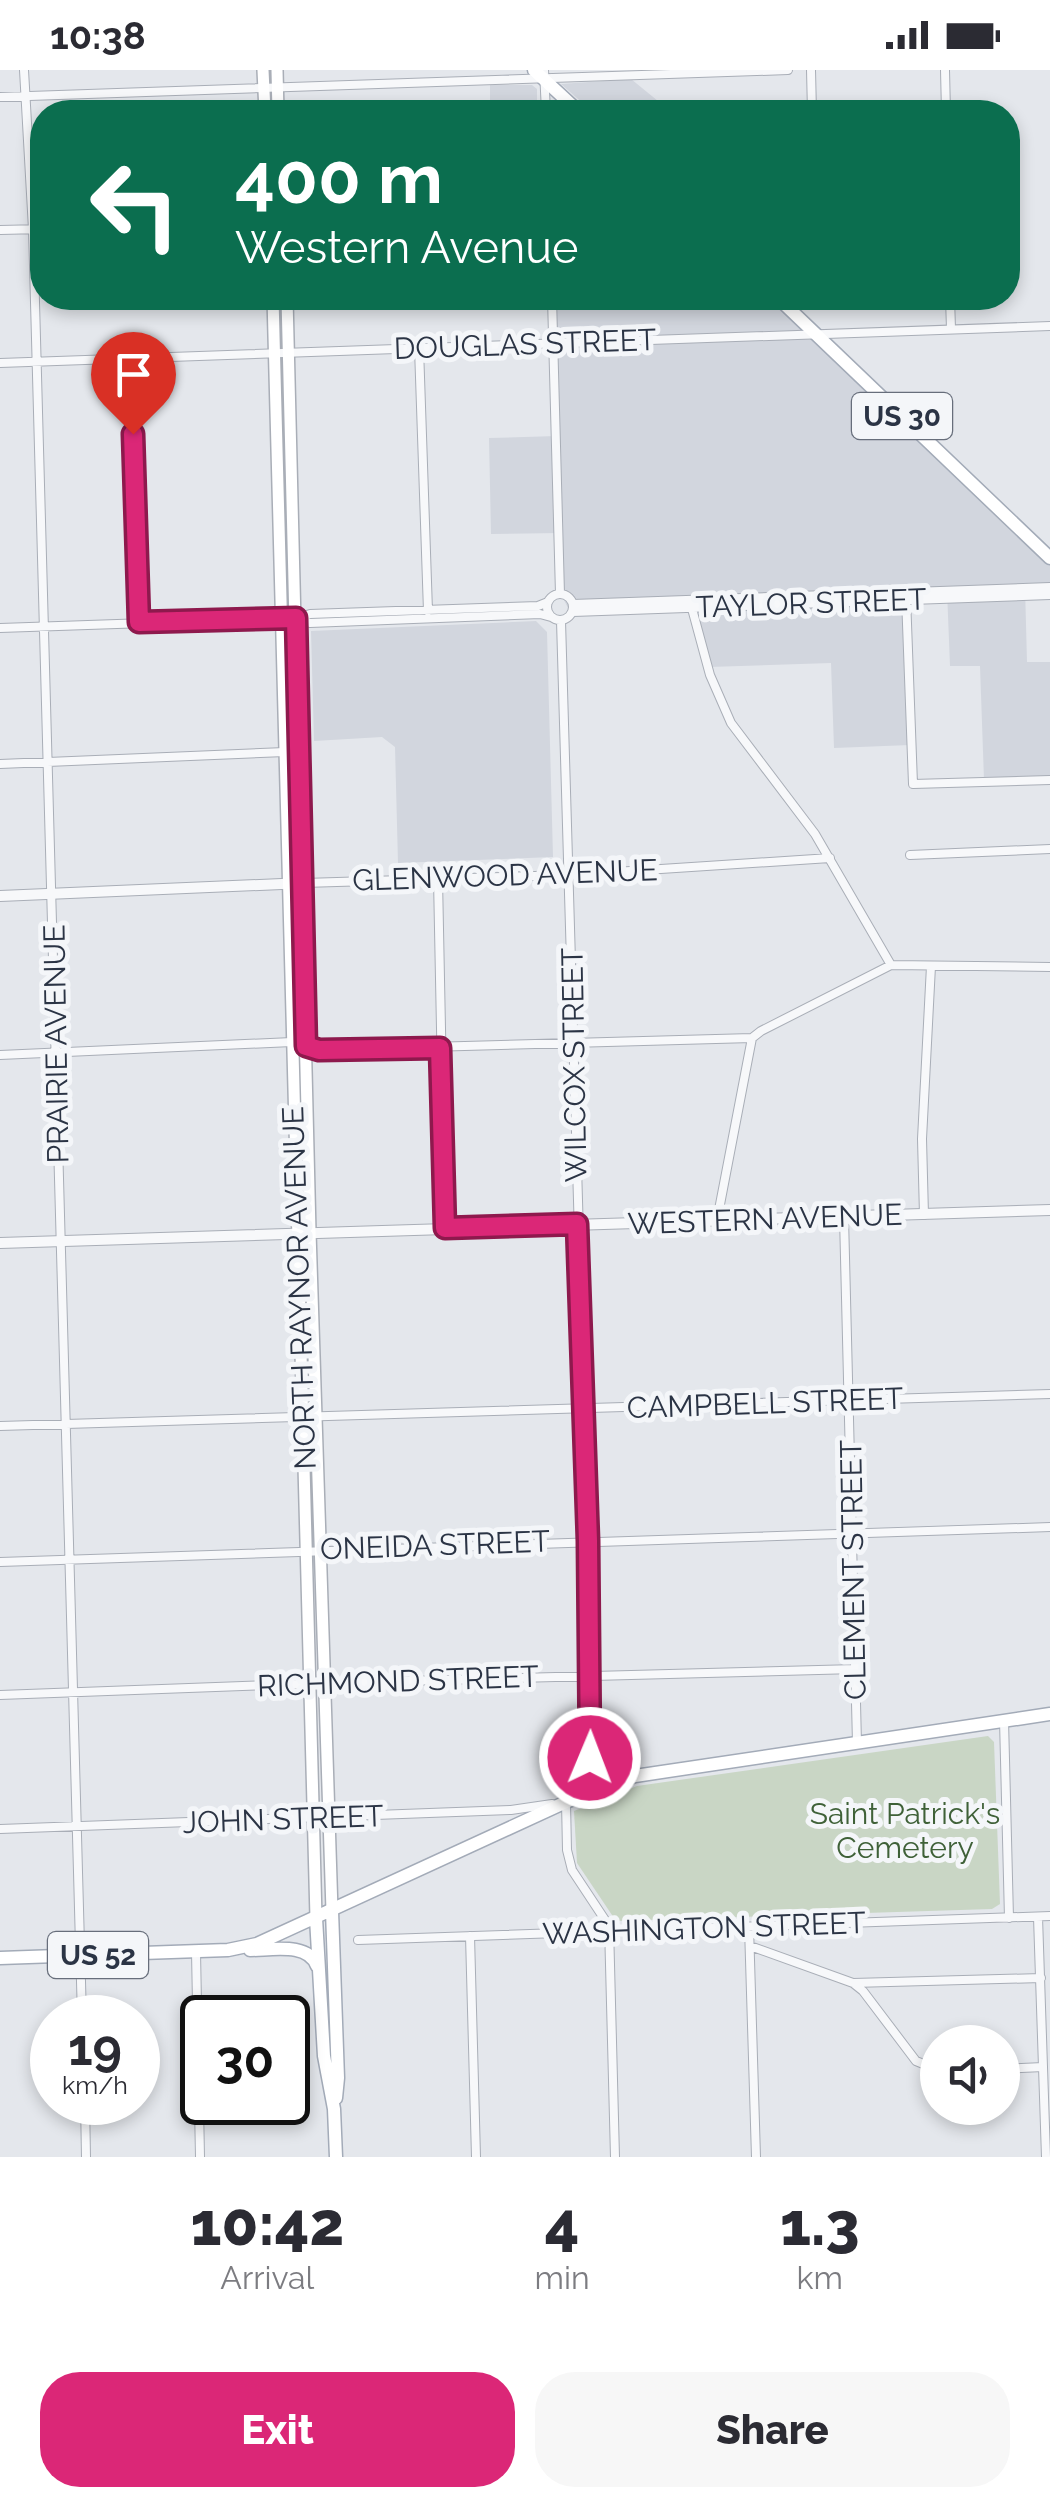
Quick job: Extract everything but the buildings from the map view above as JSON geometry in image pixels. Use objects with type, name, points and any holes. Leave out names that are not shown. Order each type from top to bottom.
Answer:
[{"type":"main road","points":[[263,70],[264,100]]},
{"type":"main road","points":[[277,70],[278,100]]},
{"type":"main road","points":[[541,73],[567,100]]},
{"type":"main road","name":"NORTH RAYNOR AVENUE","points":[[272,310],[292,1042],[316,1414],[332,1911]]},
{"type":"main road","name":"NORTH RAYNOR AVENUE","points":[[287,310],[304,884],[302,1415],[316,1918]]},
{"type":"main road","name":"US 30","points":[[791,310],[1050,558]]},
{"type":"main road","points":[[283,684],[298,683]]},
{"type":"main road","points":[[334,2109],[338,2078],[332,1911],[566,1802],[635,1776],[1050,1714]]},
{"type":"main road","name":"US 52","points":[[228,1950],[257,1944],[332,1911]]},
{"type":"main road","points":[[316,1918],[324,2056],[334,2109],[336,2157]]},
{"type":"main road","name":"US 52","points":[[0,1958],[305,1951],[314,1958],[318,1970]]},
{"type":"street","name":"PRAIRIE AVENUE","points":[[24,70],[30,153]]},
{"type":"street","points":[[0,97],[278,88],[541,73],[788,70]]},
{"type":"street","points":[[811,70],[812,100]]},
{"type":"street","points":[[945,70],[946,100]]},
{"type":"street","points":[[541,73],[544,100]]},
{"type":"street","points":[[0,230],[30,229]]},
{"type":"street","name":"PRAIRIE AVENUE","points":[[36,310],[81,1995]]},
{"type":"street","points":[[553,310],[560,594]]},
{"type":"street","points":[[950,310],[951,330]]},
{"type":"street","name":"DOUGLAS STREET","points":[[0,362],[1050,326]]},
{"type":"street","points":[[419,348],[428,611]]},
{"type":"street","points":[[131,357],[139,622]]},
{"type":"street","name":"TAYLOR STREET","points":[[573,608],[1050,591]]},
{"type":"street","points":[[0,628],[538,606],[560,594],[568,596],[573,608],[556,619],[540,614],[310,623],[296,618]]},
{"type":"street","points":[[906,596],[913,784],[1050,780]]},
{"type":"street","name":"WILCOX STREET","points":[[548,602],[556,619],[569,876],[588,1541],[590,1758],[584,1776],[566,1802]]},
{"type":"street","points":[[691,604],[710,675],[732,723],[830,858],[891,965]]},
{"type":"street","points":[[0,764],[300,752]]},
{"type":"street","points":[[910,854],[1050,849]]},
{"type":"street","name":"GLENWOOD AVENUE","points":[[0,896],[569,876],[830,858]]},
{"type":"street","points":[[438,879],[445,1228]]},
{"type":"street","points":[[717,1220],[752,1038],[760,1031],[891,965],[1050,967]]},
{"type":"street","points":[[924,1215],[922,1138],[931,966]]},
{"type":"street","points":[[0,1055],[292,1042],[319,1050],[752,1038]]},
{"type":"street","name":"WESTERN AVENUE","points":[[0,1244],[1050,1210]]},
{"type":"street","name":"CLEMENT STREET","points":[[844,1217],[858,1743]]},
{"type":"street","name":"CAMPBELL STREET","points":[[0,1426],[1050,1394]]},
{"type":"street","name":"ONEIDA STREET","points":[[0,1562],[1050,1527]]},
{"type":"street","name":"RICHMOND STREET","points":[[0,1695],[326,1682],[856,1669]]},
{"type":"street","points":[[1004,1720],[1009,1918]]},
{"type":"street","points":[[566,1802],[567,1850],[572,1870],[606,1917],[616,2157]]},
{"type":"street","name":"JOHN STREET","points":[[0,1829],[512,1810],[566,1802]]},
{"type":"street","name":"WASHINGTON STREET","points":[[358,1940],[1050,1916]]},
{"type":"street","points":[[1038,1917],[1046,2157]]},
{"type":"street","points":[[750,1926],[756,2157]]},
{"type":"street","points":[[470,1936],[476,2157]]},
{"type":"street","points":[[750,1946],[853,1983],[864,1991],[920,2063]]},
{"type":"street","points":[[196,1951],[200,2157]]},
{"type":"street","points":[[853,1983],[1041,1978]]},
{"type":"street","points":[[1020,2069],[1043,2068]]},
{"type":"street","points":[[85,2125],[86,2157]]},
{"type":"shaded area","points":[[631,79],[657,100],[579,100],[561,84]]},
{"type":"shaded area","points":[[490,85],[532,85],[537,89],[537,100],[490,100]]},
{"type":"shaded area","points":[[554,310],[786,310],[1050,561],[1050,586],[1025,587],[1027,662],[1050,662],[1050,777],[984,780],[980,666],[950,666],[947,590],[905,592],[910,745],[834,748],[831,663],[709,667],[693,605],[568,608],[563,598],[561,533],[491,534],[489,438],[557,436]]},
{"type":"shaded area","points":[[536,621],[547,632],[553,857],[398,863],[395,747],[382,737],[314,741],[311,631]]},
{"type":"green space","name":"Saint Patrick's Cemetery","points":[[988,1736],[994,1742],[1000,1904],[992,1909],[616,1921],[577,1863],[574,1811],[637,1786]]},
{"type":"route","points":[[133,434],[139,622],[296,618],[306,1046],[319,1050],[440,1048],[445,1228],[577,1224],[588,1541],[590,1758]]}]
